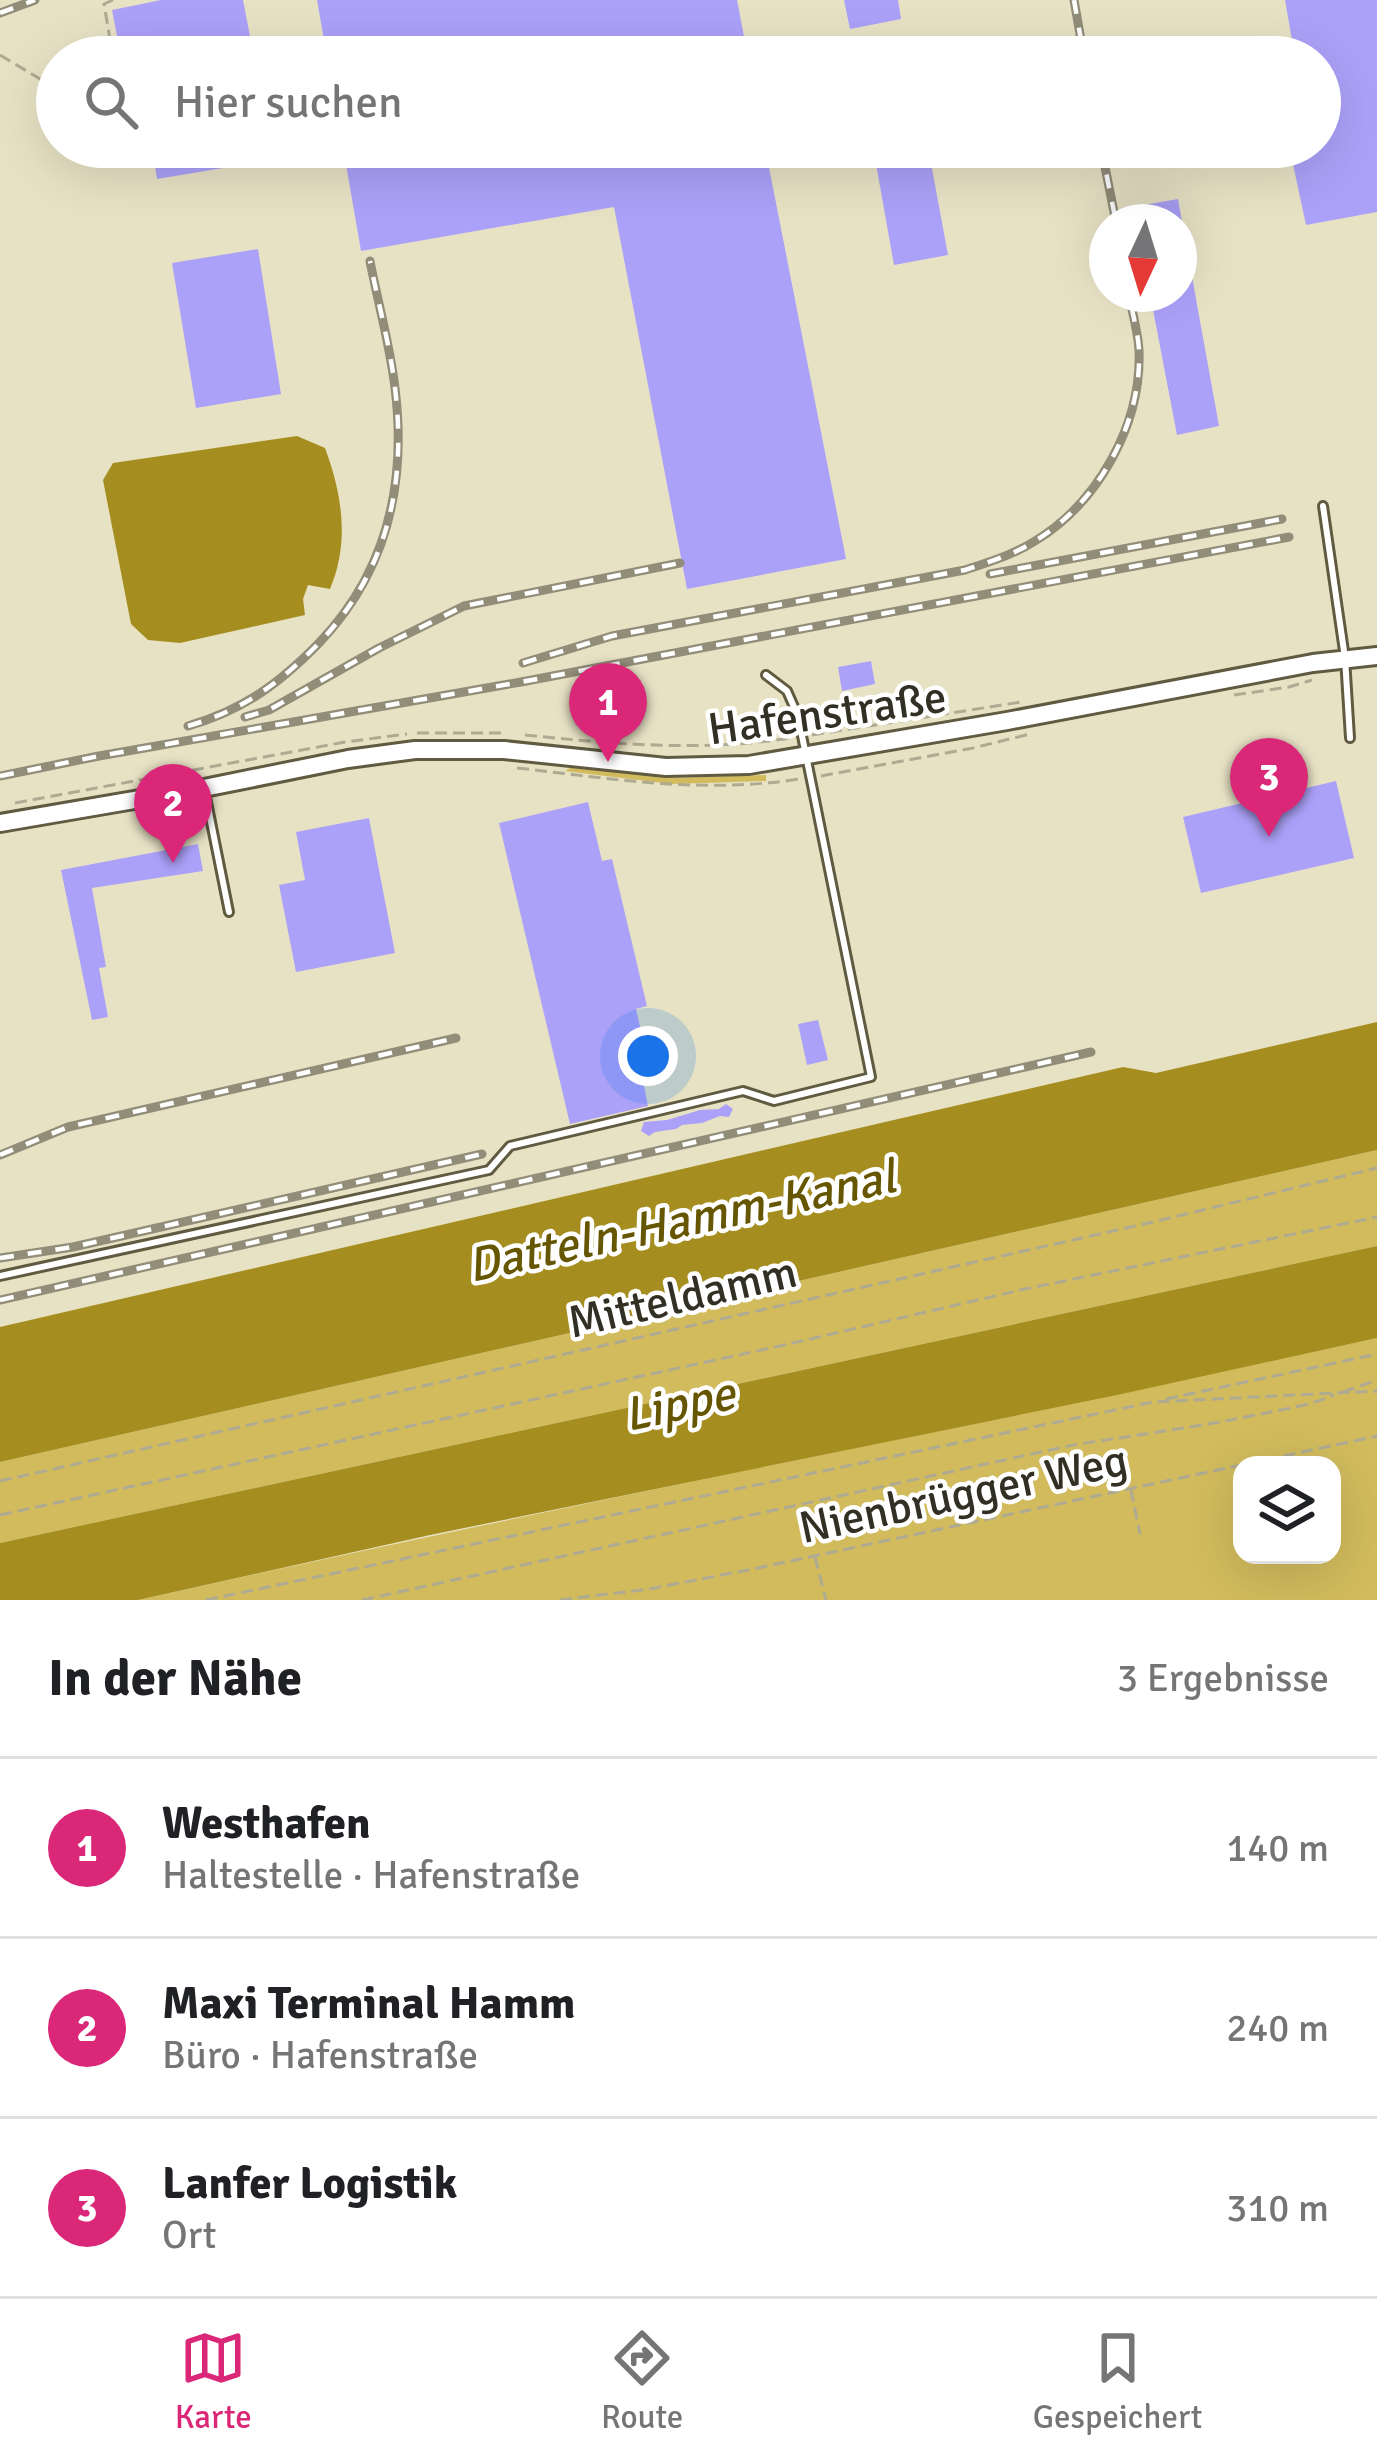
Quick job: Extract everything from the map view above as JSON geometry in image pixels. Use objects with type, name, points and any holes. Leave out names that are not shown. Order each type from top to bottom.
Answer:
[{"type":"street","name":"Hafenstraße","points":[[0,824],[416,750],[504,750],[690,768],[749,766],[1377,656]]},
{"type":"lane","points":[[1323,506],[1345,658],[1350,738]]},
{"type":"lane","points":[[0,1276],[489,1170],[510,1146],[742,1091],[774,1101],[871,1077],[798,716],[787,691],[766,675]]},
{"type":"lane","points":[[204,788],[229,912]]},
{"type":"path","points":[[109,36],[104,4],[113,0]]},
{"type":"path","points":[[0,55],[36,76]]},
{"type":"path","points":[[520,735],[638,745],[738,746],[1024,701]]},
{"type":"path","points":[[0,806],[388,736],[440,731],[501,733]]},
{"type":"path","name":"Mitteldamm","points":[[0,1481],[1377,1168]]},
{"type":"path","points":[[0,1515],[1025,1289],[1377,1217]]},
{"type":"path","points":[[206,1600],[1377,1354]]},
{"type":"path","points":[[362,1600],[1073,1445],[1244,1418],[1321,1401],[1377,1380]]},
{"type":"path","points":[[1153,1402],[1377,1391]]},
{"type":"path","name":"Nienbrügger Weg","points":[[560,1600],[649,1589],[815,1556],[1377,1436]]},
{"type":"path","points":[[1130,1488],[1140,1534]]},
{"type":"path","points":[[815,1556],[826,1600]]},
{"type":"shaded area","points":[[573,766],[672,778],[766,775],[766,781],[671,784],[565,771]]},
{"type":"shaded area","points":[[1377,1150],[1377,1246],[0,1543],[0,1462]]},
{"type":"shaded area","points":[[1377,1338],[1377,1600],[138,1600]]},
{"type":"water","points":[[297,436],[325,448],[336,483],[342,536],[330,589],[308,585],[305,615],[180,643],[148,640],[131,624],[103,480],[113,463]]},
{"type":"water","name":"Datteln-Hamm-Kanal","points":[[1377,1022],[1377,1150],[0,1462],[0,1327],[1123,1067],[1156,1073]]},
{"type":"water","name":"Lippe","points":[[1377,1246],[1377,1338],[138,1600],[0,1600],[0,1543]]},
{"type":"building","points":[[161,0],[243,0],[250,36],[117,36],[112,10]]},
{"type":"building","points":[[317,0],[737,0],[744,36],[323,36]]},
{"type":"building","points":[[844,0],[898,0],[901,19],[850,29]]},
{"type":"building","points":[[1285,0],[1377,0],[1377,212],[1306,225],[1294,168],[1341,168],[1341,36],[1291,36]]},
{"type":"building","points":[[155,168],[223,168],[157,179]]},
{"type":"building","points":[[347,168],[769,168],[846,559],[687,589],[614,207],[361,251]]},
{"type":"building","points":[[877,168],[932,168],[948,255],[894,265]]},
{"type":"building","points":[[258,249],[281,394],[196,408],[172,263]]},
{"type":"building","points":[[1197,304],[1219,426],[1177,435],[1153,312],[1197,312]]},
{"type":"building","points":[[871,661],[875,684],[842,691],[838,667]]},
{"type":"building","points":[[1336,781],[1354,858],[1201,893],[1183,817]]},
{"type":"building","points":[[588,802],[602,861],[612,859],[647,1006],[636,1009],[652,1079],[643,1081],[648,1106],[570,1124],[499,823]]},
{"type":"building","points":[[369,818],[395,953],[296,972],[279,885],[305,880],[296,832]]},
{"type":"building","points":[[198,844],[203,871],[92,888],[106,967],[99,968],[108,1017],[92,1020],[61,870]]},
{"type":"building","points":[[818,1020],[828,1060],[807,1065],[798,1024]]},
{"type":"building","points":[[726,1104],[733,1109],[729,1117],[649,1136],[641,1131],[644,1122]]},
{"type":"railway","points":[[0,13],[35,0]]},
{"type":"railway","points":[[1074,0],[1080,36]]},
{"type":"railway","points":[[1105,168],[1112,204]]},
{"type":"railway","points":[[188,726],[243,704],[289,671],[342,616],[376,557],[394,493],[398,424],[390,356],[370,261]]},
{"type":"railway","points":[[523,663],[612,636],[965,570],[1035,541],[1078,506],[1112,459],[1124,433],[1138,378],[1133,312]]},
{"type":"railway","points":[[990,574],[1282,519]]},
{"type":"railway","points":[[0,776],[1289,537]]},
{"type":"railway","points":[[245,717],[269,710],[464,606],[680,563]]},
{"type":"railway","points":[[0,1155],[68,1127],[456,1038]]},
{"type":"railway","points":[[0,1300],[1091,1052]]},
{"type":"railway","points":[[0,1258],[73,1247],[482,1154]]},
{"type":"place","name":"Westhafen","points":[[608,762]]},
{"type":"place","name":"Lanfer Logistik","points":[[1269,837]]},
{"type":"place","name":"Maxi Terminal Hamm","points":[[173,863]]}]
